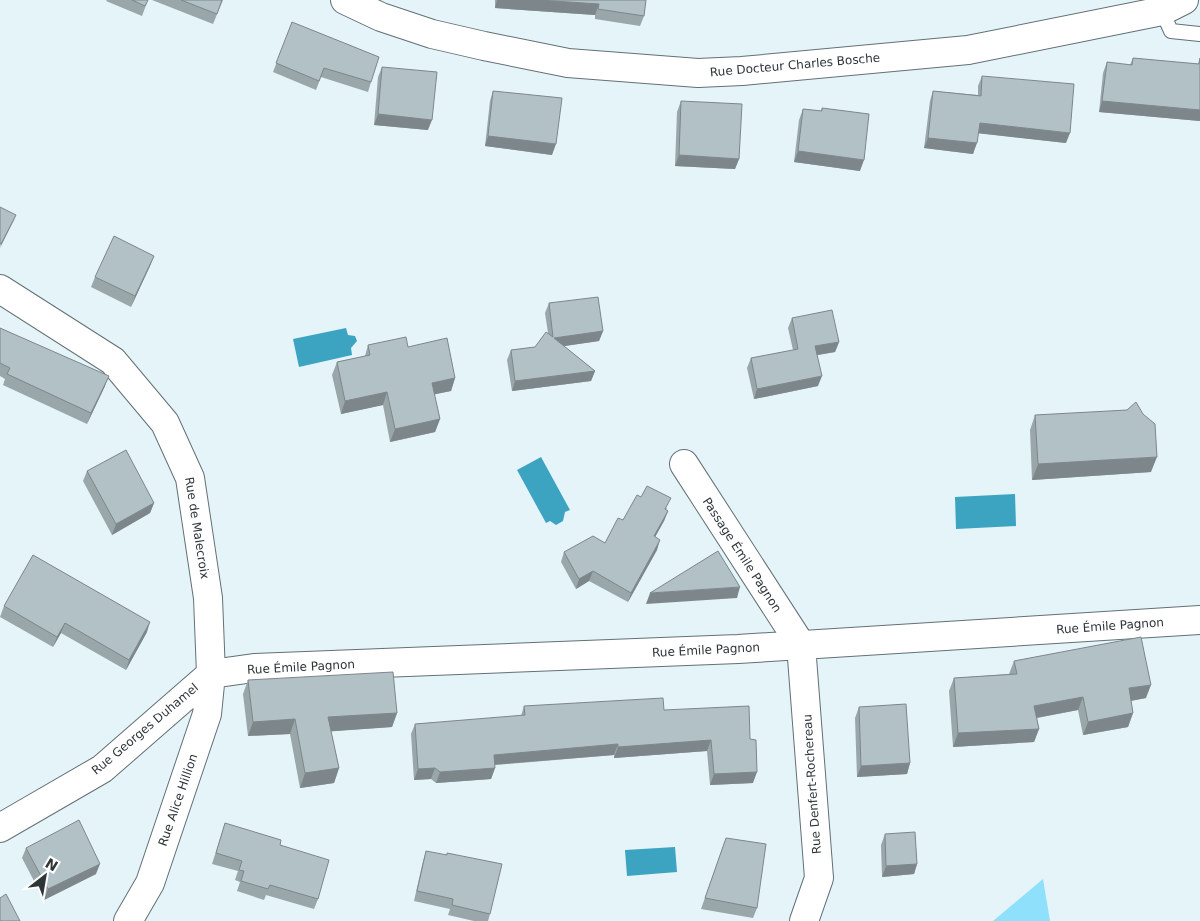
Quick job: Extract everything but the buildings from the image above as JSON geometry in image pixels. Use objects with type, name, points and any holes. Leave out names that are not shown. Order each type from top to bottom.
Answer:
[{"type":"street","name":"Rue Docteur Charles Bosche","points":[[345,0],[381,17],[432,34],[484,46],[568,62],[698,73],[742,71],[968,50],[1173,6],[1189,14],[1200,11]]},
{"type":"street","name":"Rue de Malecroix","points":[[0,289],[113,361],[165,423],[190,478],[208,598],[211,674]]},
{"type":"street","name":"Passage Émile Pagnon","points":[[684,464],[801,645]]},
{"type":"street","name":"Rue Émile Pagnon","points":[[211,674],[254,668],[801,645],[1200,620]]},
{"type":"street","name":"Rue Denfert-Rochereau","points":[[801,645],[819,878],[804,921]]},
{"type":"street","name":"Rue Georges Duhamel","points":[[0,828],[102,769],[211,674]]},
{"type":"street","name":"Rue Alice Hillion","points":[[128,921],[150,884],[207,714],[211,674]]},
{"type":"lane","points":[[1173,6],[1171,31],[1200,34]]},
{"type":"shaded area","points":[[346,328],[348,335],[355,336],[357,341],[351,348],[352,355],[299,367],[293,339]]},
{"type":"shaded area","points":[[541,457],[570,510],[565,512],[563,521],[556,525],[550,521],[546,523],[517,470]]},
{"type":"shaded area","points":[[1015,494],[1016,526],[956,529],[955,497]]},
{"type":"shaded area","points":[[675,847],[677,872],[627,876],[625,850]]},
{"type":"shaded area","points":[[1043,879],[1050,921],[993,921]]}]
